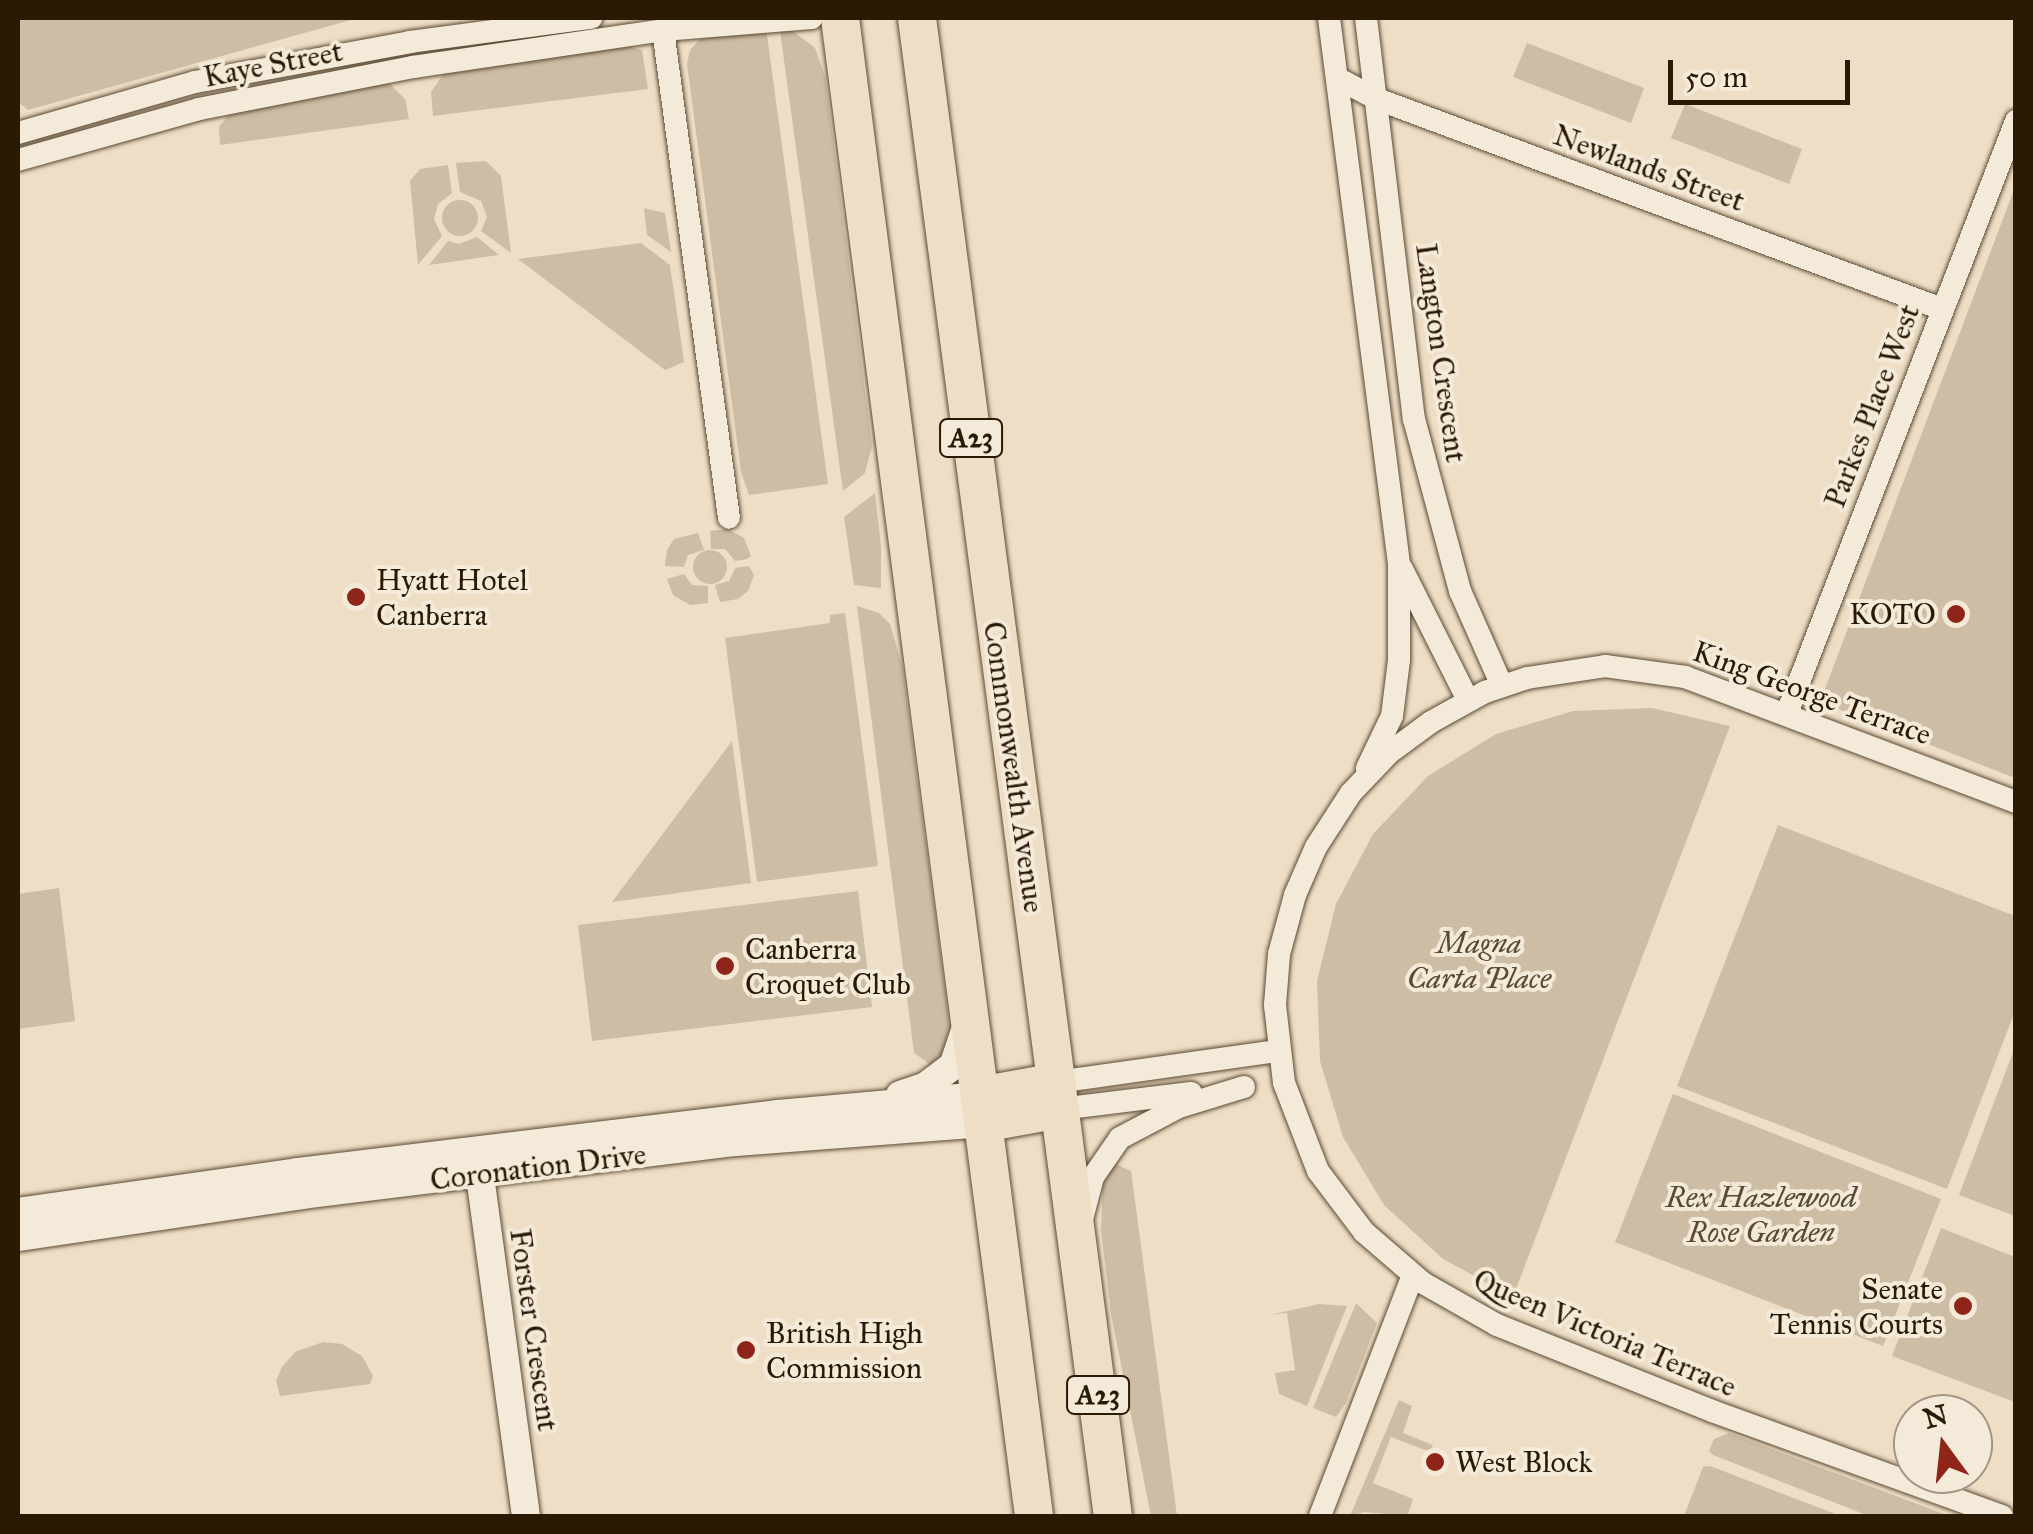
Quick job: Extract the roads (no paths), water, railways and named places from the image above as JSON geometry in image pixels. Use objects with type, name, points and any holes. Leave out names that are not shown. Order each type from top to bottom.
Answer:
[{"type":"highway","name":"A23","points":[[840,18],[1034,1516]]},
{"type":"highway","name":"Commonwealth Avenue","points":[[917,18],[1113,1516]]},
{"type":"highway","name":"Coronation Drive","points":[[981,1109],[1058,1095]]},
{"type":"street","name":"Kaye Street","points":[[18,133],[195,82],[410,42],[591,18]]},
{"type":"street","name":"Kaye Street","points":[[638,18],[664,30]]},
{"type":"street","name":"Kaye Street","points":[[18,160],[199,109],[413,67],[664,30],[812,18]]},
{"type":"street","points":[[1058,1095],[1278,1050],[1276,992],[1287,919],[1316,847],[1359,784],[1392,716],[1399,660],[1399,564],[1329,18]]},
{"type":"street","name":"Langton Crescent","points":[[1366,18],[1414,418],[1460,591],[1502,686]]},
{"type":"street","points":[[664,30],[729,518]]},
{"type":"street","name":"Newlands Street","points":[[1337,78],[1377,99],[1942,308]]},
{"type":"street","name":"Parkes Place West","points":[[1787,713],[2016,121]]},
{"type":"street","points":[[1359,784],[1410,736],[1468,700],[1399,564]]},
{"type":"street","name":"King George Terrace","points":[[1468,700],[1502,686],[1572,669],[1630,667],[1702,682],[2016,802]]},
{"type":"street","points":[[850,1106],[908,1094],[940,1077],[962,1050],[969,1016]]},
{"type":"street","name":"Queen Victoria Terrace","points":[[1278,1050],[1284,1082],[1323,1180],[1364,1232],[1414,1275],[1486,1320],[1712,1411],[2002,1516]]},
{"type":"street","points":[[1058,1095],[1284,1082]]},
{"type":"street","points":[[1082,1274],[1082,1209],[1093,1177],[1120,1138],[1178,1107],[1244,1087]]},
{"type":"street","name":"Coronation Drive","points":[[18,1238],[850,1106],[981,1109]]},
{"type":"street","name":"Coronation Drive","points":[[18,1212],[755,1140],[981,1109]]},
{"type":"street","name":"Forster Crescent","points":[[479,1164],[526,1516]]},
{"type":"street","points":[[1320,1516],[1414,1275]]},
{"type":"place","name":"Hyatt Hotel Canberra","points":[[356,597]]},
{"type":"place","name":"KOTO","points":[[1956,614]]},
{"type":"place","name":"Canberra Croquet Club","points":[[725,966]]},
{"type":"place","name":"Senate Tennis Courts","points":[[1963,1306]]},
{"type":"place","name":"British High Commission","points":[[746,1350]]},
{"type":"place","name":"West Block","points":[[1435,1462]]},
{"type":"park label","name":"Magna Carta Place","points":[[1479,960]]},
{"type":"park label","name":"Rex Hazlewood Rose Garden","points":[[1761,1214]]}]
